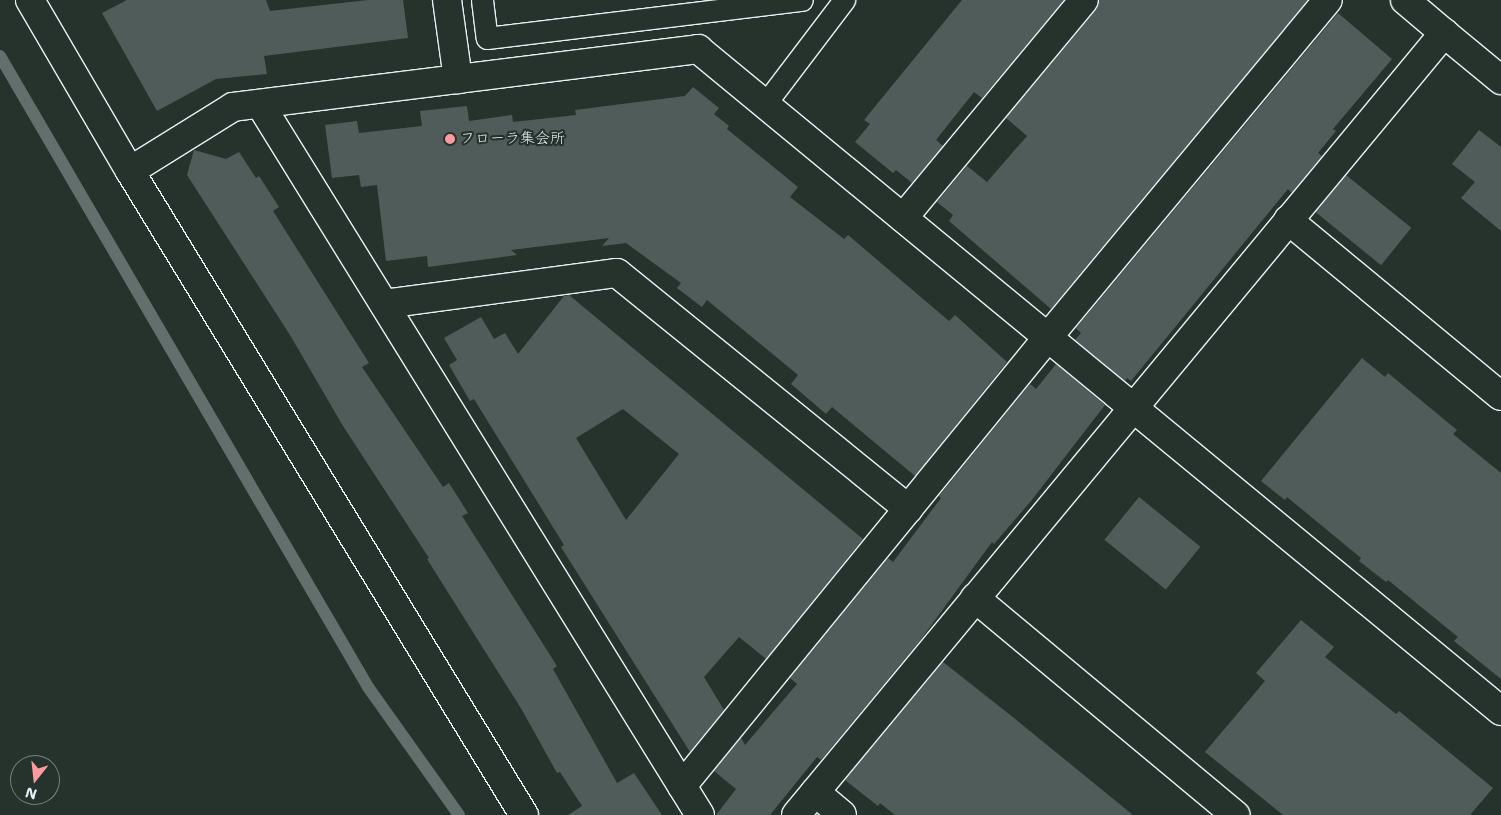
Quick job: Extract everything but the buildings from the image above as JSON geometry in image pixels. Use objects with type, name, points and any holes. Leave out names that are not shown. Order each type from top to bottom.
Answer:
[{"type":"street","points":[[30,0],[130,171],[524,815]]},
{"type":"street","points":[[447,0],[458,79]]},
{"type":"street","points":[[904,218],[1084,0]]},
{"type":"street","points":[[682,786],[1048,336],[1328,0]]},
{"type":"street","points":[[1405,0],[1501,80]]},
{"type":"street","points":[[796,815],[1444,33]]},
{"type":"street","points":[[130,171],[233,107],[698,49],[1501,711]]},
{"type":"street","points":[[260,104],[700,815]]},
{"type":"street","points":[[1288,220],[1501,396]]},
{"type":"street","points":[[384,304],[617,273],[908,510]]},
{"type":"street","points":[[975,598],[1235,815]]},
{"type":"street","points":[[815,792],[842,815]]},
{"type":"lane","points":[[482,0],[487,38],[802,0]]},
{"type":"lane","points":[[765,104],[844,0]]},
{"type":"waterway","points":[[0,56],[368,687],[459,815]]},
{"type":"place","name":"フローラ集会所","points":[[450,139]]}]
